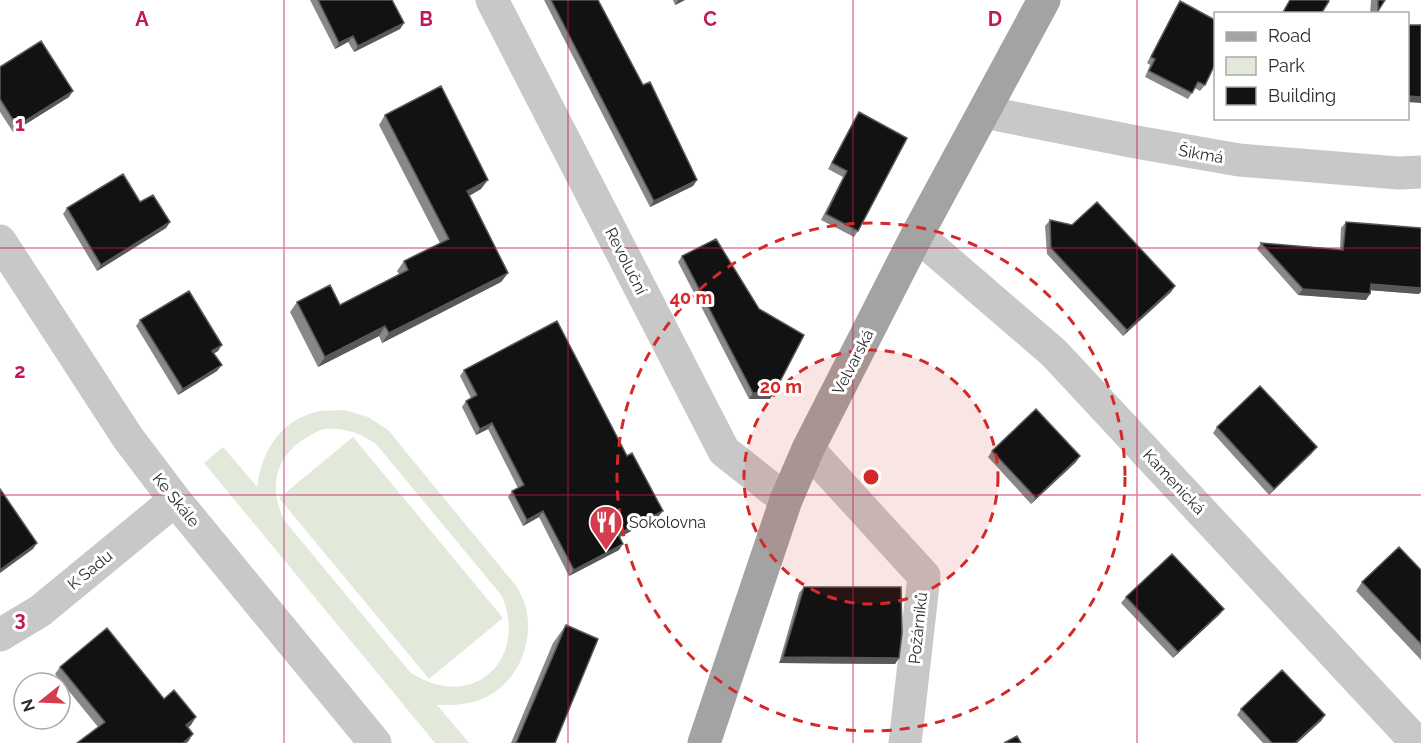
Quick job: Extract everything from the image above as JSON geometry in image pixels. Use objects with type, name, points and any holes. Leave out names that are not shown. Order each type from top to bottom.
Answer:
[{"type":"main road","name":"Velvarská","points":[[704,743],[786,500],[808,449],[917,235],[1044,0]]},
{"type":"street","name":"Revoluční","points":[[492,0],[724,451],[786,500]]},
{"type":"street","name":"Šikmá","points":[[984,112],[1239,160],[1398,173],[1421,172]]},
{"type":"street","name":"Kamenická","points":[[917,235],[1054,353],[1418,743]]},
{"type":"street","name":"Ke Skále","points":[[0,241],[128,438],[175,500],[375,743]]},
{"type":"street","name":"Požárníků","points":[[808,449],[924,576],[905,743]]},
{"type":"street","name":"K Sadu","points":[[0,635],[40,611],[175,500]]},
{"type":"green space","points":[[344,410],[368,417],[388,430],[517,587],[525,603],[528,636],[525,650],[512,675],[503,686],[479,700],[464,704],[437,705],[469,743],[435,743],[204,463],[223,447],[257,487],[263,461],[284,429],[306,415],[320,411]],"holes":[[[324,429],[345,430],[363,436],[376,444],[502,596],[508,620],[507,641],[501,660],[489,674],[473,683],[453,687],[432,683],[410,672],[284,520],[278,505],[276,490],[281,465],[297,444]]]},
{"type":"green space","points":[[353,437],[503,618],[429,679],[279,498]]},
{"type":"building","points":[[318,0],[392,0],[404,23],[358,46],[353,36],[339,43]]},
{"type":"building","points":[[551,0],[598,0],[643,85],[650,82],[697,180],[654,201]]},
{"type":"building","points":[[1290,0],[1329,1],[1322,12],[1283,12]]},
{"type":"building","points":[[1378,0],[1385,0],[1378,11]]},
{"type":"building","points":[[1180,1],[1214,19],[1214,66],[1205,85],[1198,82],[1192,93],[1149,71],[1155,59],[1151,57]]},
{"type":"building","points":[[1409,25],[1421,25],[1421,97],[1409,96]]},
{"type":"building","points":[[41,41],[73,91],[17,126],[0,99],[0,67]]},
{"type":"building","points":[[441,86],[488,180],[467,191],[508,273],[389,333],[385,326],[325,357],[297,302],[330,285],[340,305],[408,270],[404,261],[449,239],[385,115]]},
{"type":"building","points":[[859,112],[907,138],[858,231],[826,214],[847,171],[832,163]]},
{"type":"building","points":[[123,174],[140,202],[153,195],[170,222],[101,265],[67,208]]},
{"type":"building","points":[[1097,202],[1175,286],[1127,330],[1051,248],[1050,220],[1072,225]]},
{"type":"building","points":[[1346,222],[1421,228],[1421,288],[1371,284],[1370,294],[1303,289],[1261,243],[1343,250]]},
{"type":"building","points":[[716,239],[759,309],[804,335],[774,393],[753,393],[682,256]]},
{"type":"building","points":[[189,291],[222,345],[212,351],[222,365],[183,389],[140,320]]},
{"type":"building","points":[[557,321],[627,456],[632,453],[663,511],[618,534],[623,544],[574,570],[543,511],[527,520],[512,491],[524,485],[492,423],[480,429],[466,401],[477,395],[464,370]]},
{"type":"building","points":[[1260,386],[1317,447],[1274,489],[1217,427]]},
{"type":"building","points":[[1036,409],[1080,456],[1036,498],[992,451]]},
{"type":"building","points":[[0,489],[37,543],[0,570]]},
{"type":"building","points":[[1399,547],[1421,570],[1421,644],[1362,582]]},
{"type":"building","points":[[1172,554],[1224,609],[1178,652],[1126,597]]},
{"type":"building","points":[[804,587],[901,587],[902,633],[899,658],[783,657]]},
{"type":"building","points":[[566,625],[598,639],[555,743],[516,743]]},
{"type":"building","points":[[107,628],[164,699],[174,690],[196,717],[186,725],[193,734],[183,743],[77,743],[105,722],[72,682],[72,671],[63,671],[60,667]]},
{"type":"building","points":[[1282,670],[1325,715],[1295,743],[1272,743],[1241,709]]},
{"type":"building","points":[[1017,736],[1021,743],[1004,743]]},
{"type":"place","name":"Sokolovna","points":[[606,551]]}]
